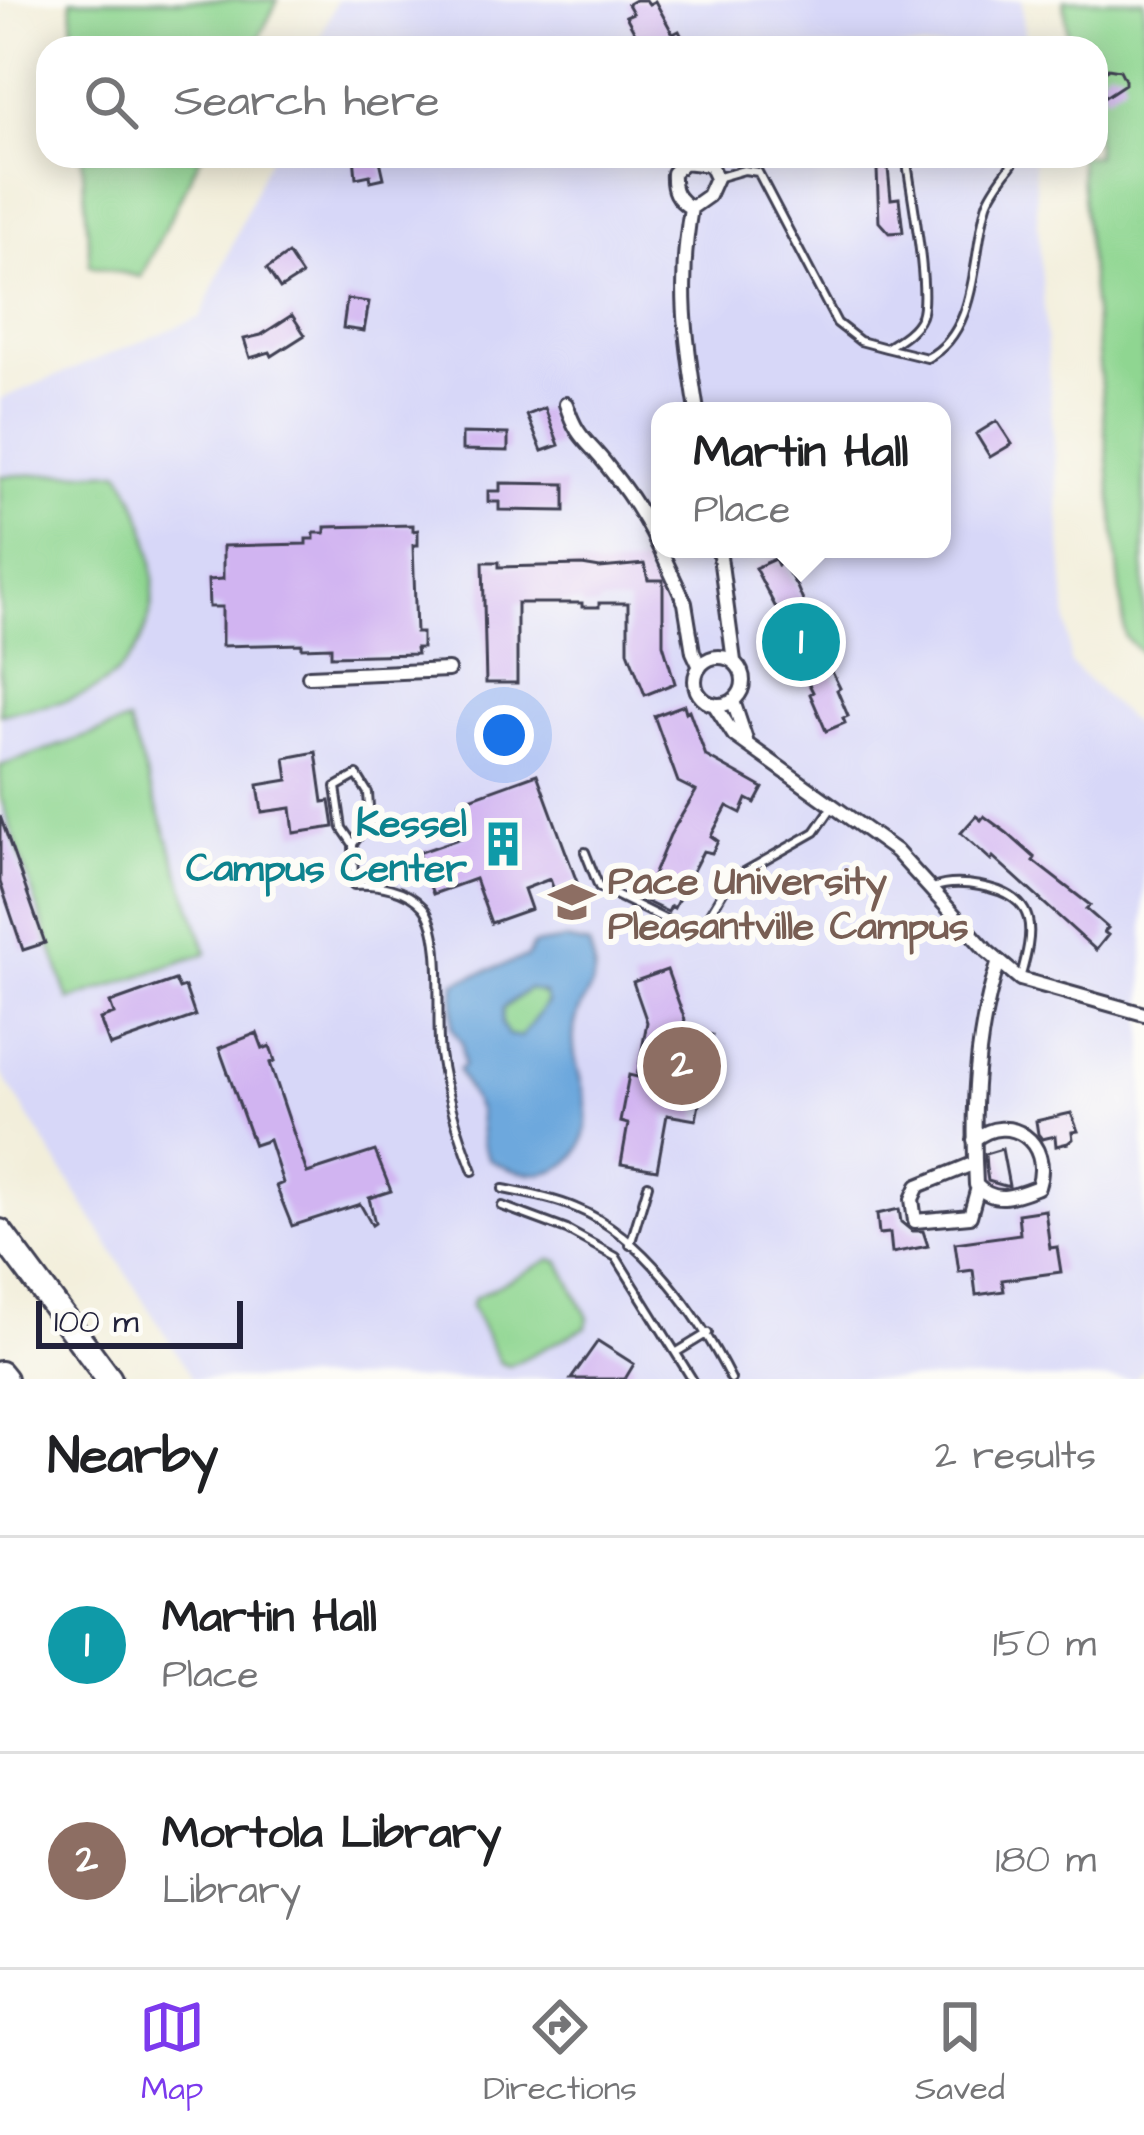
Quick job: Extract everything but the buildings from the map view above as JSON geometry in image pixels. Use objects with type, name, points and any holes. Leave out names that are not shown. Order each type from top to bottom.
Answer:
[{"type":"highway","points":[[0,1228],[109,1379]]},
{"type":"street","points":[[680,168],[673,173],[672,188],[692,208]]},
{"type":"street","points":[[696,402],[684,333],[682,261],[692,208],[709,196],[716,178],[711,168]]},
{"type":"street","points":[[566,404],[575,432],[604,462],[651,530]]},
{"type":"street","points":[[664,558],[685,603],[692,638],[704,646],[709,661]]},
{"type":"street","points":[[720,558],[734,662],[743,681],[733,700],[746,740]]},
{"type":"street","points":[[729,629],[696,686],[734,734],[896,851],[1020,979],[1144,1014]]},
{"type":"street","points":[[709,661],[734,662]]},
{"type":"street","points":[[309,676],[448,670]]},
{"type":"street","points":[[714,704],[733,700]]},
{"type":"street","points":[[975,1163],[918,1186],[912,1199],[915,1221],[970,1216],[978,1187],[972,1104],[986,1002],[999,961]]},
{"type":"street","points":[[974,1140],[983,1132],[1007,1130],[1028,1137],[1041,1150],[1044,1169],[1038,1186],[1004,1199],[986,1195],[978,1187]]},
{"type":"lane","points":[[886,348],[907,336],[922,315],[908,168]]},
{"type":"lane","points":[[716,178],[744,170],[758,172],[836,323],[860,341],[927,358],[950,342],[968,298],[989,198],[1010,168]]},
{"type":"lane","points":[[353,844],[370,821],[368,793],[357,775],[336,787],[341,828],[353,844],[354,885],[382,884],[423,906],[436,937],[440,1057],[452,1119],[472,1171]]},
{"type":"lane","points":[[585,852],[599,887],[697,935],[730,880],[815,832],[833,806]]},
{"type":"lane","points":[[933,888],[967,883],[997,889],[1021,901],[1029,918],[1030,944],[1020,979]]},
{"type":"lane","points":[[630,1245],[648,1185]]},
{"type":"lane","points":[[503,1189],[580,1209],[630,1245],[708,1333],[731,1379]]},
{"type":"lane","points":[[502,1206],[567,1230],[616,1257],[692,1379]]},
{"type":"lane","points":[[677,1352],[708,1333]]},
{"type":"shaded area","points":[[337,0],[1022,0],[1024,36],[321,36]]},
{"type":"shaded area","name":"Pace University Pleasantville Campus","points":[[265,168],[1034,168],[1070,663],[1144,734],[1144,1369],[1134,1379],[193,1379],[0,1071],[0,399],[201,317]]},
{"type":"green space","points":[[71,0],[278,0],[260,36],[73,36]]},
{"type":"green space","points":[[1064,0],[1144,0],[1144,656],[1125,637],[1080,168],[1108,168],[1108,36],[1068,36]]},
{"type":"green space","points":[[83,168],[195,168],[141,277],[90,266]]},
{"type":"green space","points":[[120,471],[145,526],[151,556],[150,616],[140,643],[123,667],[87,693],[0,714],[0,476]]},
{"type":"green space","points":[[128,722],[207,953],[69,1000],[0,796],[0,766]]},
{"type":"green space","points":[[529,989],[547,998],[542,1014],[520,1037],[508,1035],[501,1024],[503,1009]]},
{"type":"green space","points":[[551,1259],[560,1262],[588,1318],[586,1327],[509,1366],[500,1363],[471,1306],[474,1298]]},
{"type":"water","points":[[565,940],[589,945],[594,962],[591,986],[574,1031],[587,1111],[583,1141],[565,1165],[537,1173],[489,1159],[482,1144],[479,1112],[458,1070],[464,1065],[462,1043],[452,1028],[455,982],[527,957],[533,945]],"holes":[[[528,989],[544,993],[547,1003],[521,1037],[508,1035],[502,1024],[503,1008]]]},
{"type":"place","name":"Martin Hall","points":[[801,642]]},
{"type":"place","name":"Kessel Campus Center","points":[[503,844]]},
{"type":"place","name":"Pace University Pleasantville Campus","points":[[572,902]]},
{"type":"place","name":"Mortola Library","points":[[682,1066]]}]
